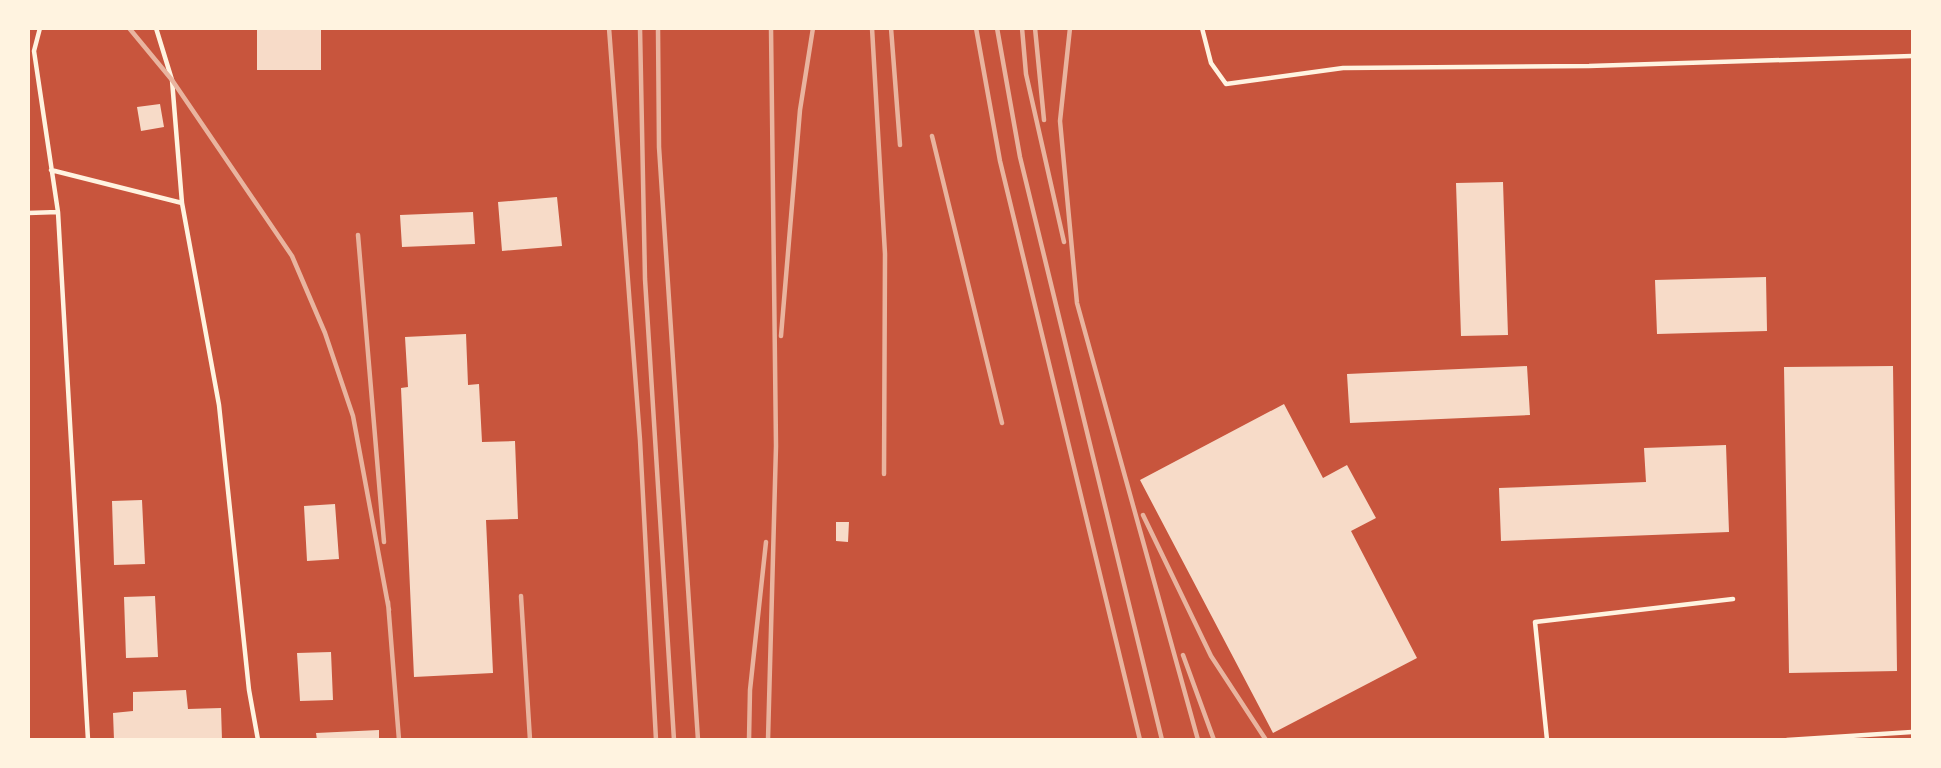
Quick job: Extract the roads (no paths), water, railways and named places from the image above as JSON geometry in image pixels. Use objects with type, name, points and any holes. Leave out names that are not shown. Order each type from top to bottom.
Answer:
[{"type":"lane","points":[[40,28],[34,51],[57,212],[88,740]]},
{"type":"lane","points":[[156,28],[172,80],[182,203],[219,405],[249,690],[258,740]]},
{"type":"lane","points":[[1202,28],[1211,63],[1226,84],[1344,68],[1589,66],[1912,56]]},
{"type":"lane","points":[[51,170],[182,203]]},
{"type":"lane","points":[[28,213],[57,212]]},
{"type":"lane","points":[[1547,740],[1535,622],[1733,599]]},
{"type":"lane","points":[[1787,740],[1912,732]]},
{"type":"railway","points":[[129,28],[172,80],[292,256],[325,333],[353,416],[389,610]]},
{"type":"railway","points":[[609,28],[640,440],[656,740]]},
{"type":"railway","points":[[640,28],[645,279],[674,740]]},
{"type":"railway","points":[[658,28],[659,147],[698,740]]},
{"type":"railway","points":[[768,740],[776,446],[771,28]]},
{"type":"railway","points":[[781,336],[800,110],[813,28]]},
{"type":"railway","points":[[872,28],[885,254],[884,474]]},
{"type":"railway","points":[[891,28],[900,145]]},
{"type":"railway","points":[[976,28],[1000,161],[1140,740]]},
{"type":"railway","points":[[997,28],[1020,157],[1162,740]]},
{"type":"railway","points":[[1022,28],[1026,74],[1064,242]]},
{"type":"railway","points":[[1035,28],[1044,120]]},
{"type":"railway","points":[[1070,28],[1060,121],[1077,303],[1198,740]]},
{"type":"railway","points":[[932,136],[1002,423]]},
{"type":"railway","points":[[358,235],[384,542]]},
{"type":"railway","points":[[1143,515],[1211,656],[1266,740]]},
{"type":"railway","points":[[749,740],[750,690],[766,542]]},
{"type":"railway","points":[[521,596],[530,740]]},
{"type":"railway","points":[[388,602],[399,740]]},
{"type":"railway","points":[[1183,655],[1214,740]]}]
